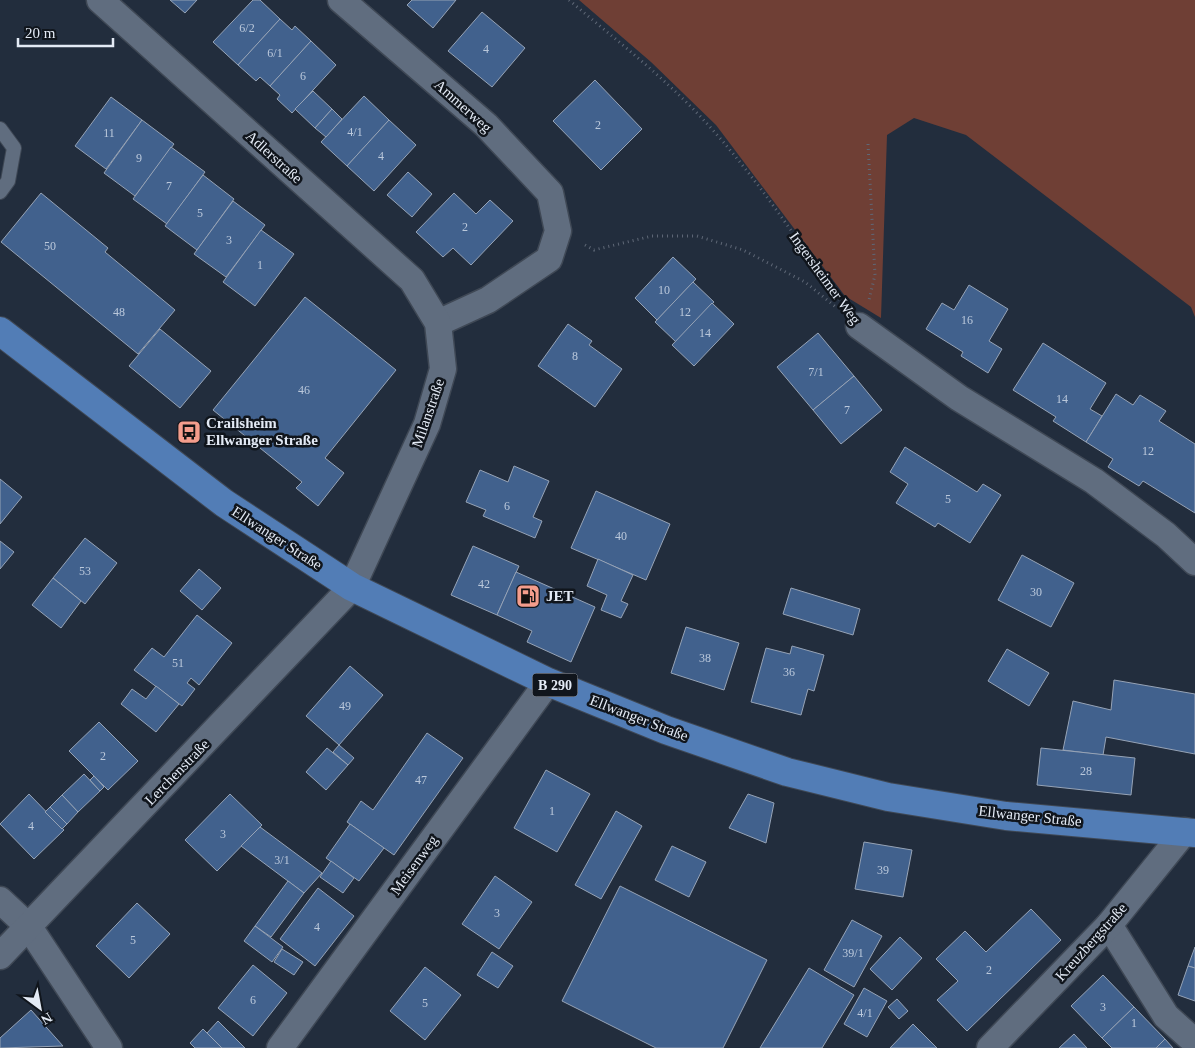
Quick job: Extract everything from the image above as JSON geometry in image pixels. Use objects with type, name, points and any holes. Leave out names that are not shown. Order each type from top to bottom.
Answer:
[{"type":"main road","name":"Ellwanger Straße","points":[[0,330],[224,503],[352,587],[548,682],[666,730],[787,772],[888,798],[1006,816],[1190,832]]},
{"type":"street","name":"Adlerstraße","points":[[100,0],[412,280],[438,323]]},
{"type":"street","name":"Ammerweg","points":[[341,0],[486,125],[550,193],[558,231]]},
{"type":"street","points":[[438,323],[488,300],[549,259],[558,231]]},
{"type":"street","name":"Milanstraße","points":[[352,587],[427,424],[443,369],[438,323]]},
{"type":"street","name":"Ingersheimer Weg","points":[[858,326],[959,398],[1094,481],[1166,535],[1195,562]]},
{"type":"street","name":"Lerchenstraße","points":[[0,956],[352,587]]},
{"type":"street","name":"Meisenweg","points":[[280,1048],[548,682]]},
{"type":"street","name":"Kreuzbergstraße","points":[[990,1048],[1109,925],[1190,832]]},
{"type":"street","points":[[0,900],[29,927],[109,1048]]},
{"type":"street","points":[[1109,925],[1166,1016],[1195,1042]]},
{"type":"lane","points":[[0,129],[14,148],[8,181],[0,192]]},
{"type":"path","name":"Ingersheimer Weg","points":[[569,0],[648,67],[710,126],[762,190],[858,326]]},
{"type":"path","points":[[558,231],[594,250],[652,236],[697,236],[743,250],[805,282],[858,326],[869,299],[875,274],[868,144]]},
{"type":"shaded area","points":[[579,0],[1195,0],[1195,317],[1191,307],[966,135],[914,118],[887,135],[881,318],[845,296],[716,125],[651,62]]},
{"type":"building","points":[[170,0],[197,0],[185,13]]},
{"type":"building","points":[[253,0],[260,0],[280,19],[238,65],[213,42]]},
{"type":"building","points":[[412,0],[456,0],[433,28],[407,5]]},
{"type":"building","points":[[482,12],[525,48],[492,87],[448,51]]},
{"type":"building","points":[[280,19],[292,30],[295,26],[311,41],[270,86],[260,77],[256,81],[238,65]]},
{"type":"building","points":[[311,41],[336,65],[292,113],[277,99],[280,95],[270,86]]},
{"type":"building","points":[[595,80],[642,129],[601,170],[553,121]]},
{"type":"building","points":[[313,91],[332,109],[315,128],[295,109]]},
{"type":"building","points":[[364,96],[389,120],[347,166],[321,142]]},
{"type":"building","points":[[111,97],[142,120],[106,169],[75,146]]},
{"type":"building","points":[[332,109],[342,119],[326,137],[315,128]]},
{"type":"building","points":[[142,120],[174,144],[135,196],[104,173]]},
{"type":"building","points":[[389,120],[416,145],[374,191],[347,166]]},
{"type":"building","points":[[171,147],[205,172],[167,224],[133,199]]},
{"type":"building","points":[[408,172],[432,194],[412,217],[387,195]]},
{"type":"building","points":[[203,175],[234,199],[197,250],[165,226]]},
{"type":"building","points":[[41,193],[108,248],[105,252],[175,310],[138,354],[1,242]]},
{"type":"building","points":[[454,193],[476,214],[490,200],[513,221],[471,265],[453,248],[443,257],[416,232]]},
{"type":"building","points":[[233,201],[265,225],[226,277],[194,254]]},
{"type":"building","points":[[261,230],[294,254],[255,306],[223,282]]},
{"type":"building","points":[[673,257],[696,279],[657,320],[635,298]]},
{"type":"building","points":[[693,282],[714,302],[676,342],[655,322]]},
{"type":"building","points":[[969,285],[1008,309],[989,341],[1002,349],[988,373],[961,356],[963,352],[926,329],[942,303],[954,310]]},
{"type":"building","points":[[305,297],[396,370],[325,458],[344,473],[318,506],[296,488],[302,482],[213,410]]},
{"type":"building","points":[[712,303],[734,324],[694,366],[672,345]]},
{"type":"building","points":[[568,324],[592,341],[589,345],[622,369],[595,407],[538,366]]},
{"type":"building","points":[[160,329],[211,371],[180,408],[129,366]]},
{"type":"building","points":[[818,333],[854,376],[813,410],[777,367]]},
{"type":"building","points":[[1043,343],[1106,383],[1090,409],[1102,416],[1086,442],[1053,421],[1056,417],[1013,390]]},
{"type":"building","points":[[854,376],[882,410],[841,444],[813,410]]},
{"type":"building","points":[[1116,394],[1133,405],[1140,395],[1166,411],[1159,421],[1195,444],[1195,513],[1143,481],[1139,486],[1108,467],[1113,459],[1086,442]]},
{"type":"building","points":[[905,447],[977,492],[983,484],[1001,495],[970,543],[938,523],[935,527],[896,503],[908,484],[890,472]]},
{"type":"building","points":[[514,466],[549,481],[533,517],[542,521],[535,538],[483,516],[486,510],[466,502],[480,470],[508,482]]},
{"type":"building","points":[[0,479],[22,497],[0,524]]},
{"type":"building","points":[[596,491],[670,524],[646,580],[571,548]]},
{"type":"building","points":[[85,538],[117,563],[85,604],[53,578]]},
{"type":"building","points":[[0,541],[14,552],[0,569]]},
{"type":"building","points":[[473,546],[519,566],[497,615],[451,595]]},
{"type":"building","points":[[1022,555],[1074,583],[1051,627],[998,600]]},
{"type":"building","points":[[598,559],[633,575],[621,601],[628,604],[621,618],[601,610],[607,595],[587,586]]},
{"type":"building","points":[[199,569],[221,588],[202,610],[180,591]]},
{"type":"building","points":[[516,572],[595,607],[571,662],[527,642],[532,631],[497,615]]},
{"type":"building","points":[[53,578],[81,601],[61,628],[32,605]]},
{"type":"building","points":[[791,588],[860,609],[853,635],[783,614]]},
{"type":"building","points":[[197,615],[232,643],[199,685],[191,678],[187,683],[195,689],[182,706],[134,670],[152,648],[164,657]]},
{"type":"building","points":[[686,627],[739,643],[724,690],[671,673]]},
{"type":"building","points":[[792,646],[824,655],[814,691],[808,689],[801,715],[751,702],[766,648],[790,654]]},
{"type":"building","points":[[1007,649],[1049,673],[1029,706],[988,681]]},
{"type":"building","points":[[350,666],[383,695],[339,745],[306,716]]},
{"type":"building","points":[[1114,680],[1195,694],[1195,754],[1106,737],[1103,755],[1063,750],[1073,701],[1111,710]]},
{"type":"building","points":[[156,686],[179,704],[156,732],[121,704],[132,689],[146,699]]},
{"type":"building","points":[[99,722],[138,761],[108,790],[69,751]]},
{"type":"building","points":[[427,733],[463,758],[394,855],[347,822],[361,801],[373,810]]},
{"type":"building","points":[[339,745],[354,758],[348,765],[333,752]]},
{"type":"building","points":[[327,748],[348,765],[326,790],[306,772]]},
{"type":"building","points":[[1041,748],[1135,758],[1131,795],[1037,785]]},
{"type":"building","points":[[546,770],[590,794],[557,852],[514,828]]},
{"type":"building","points":[[84,774],[100,791],[78,812],[62,795]]},
{"type":"building","points":[[94,776],[104,787],[100,791],[90,780]]},
{"type":"building","points":[[29,794],[64,830],[34,859],[0,824]]},
{"type":"building","points":[[230,794],[262,825],[217,871],[185,840]]},
{"type":"building","points":[[748,794],[774,803],[766,843],[729,828]]},
{"type":"building","points":[[62,795],[78,812],[67,824],[50,807]]},
{"type":"building","points":[[50,807],[67,824],[62,829],[45,812]]},
{"type":"building","points":[[616,811],[642,826],[601,899],[575,885]]},
{"type":"building","points":[[350,824],[384,848],[359,881],[326,858]]},
{"type":"building","points":[[260,827],[322,873],[304,893],[241,846]]},
{"type":"building","points":[[864,842],[912,850],[903,897],[855,889]]},
{"type":"building","points":[[672,846],[706,862],[689,897],[655,880]]},
{"type":"building","points":[[331,861],[354,878],[343,893],[320,877]]},
{"type":"building","points":[[495,876],[532,902],[499,949],[462,924]]},
{"type":"building","points":[[288,881],[304,893],[271,937],[255,926]]},
{"type":"building","points":[[620,886],[767,960],[723,1048],[656,1048],[562,1001]]},
{"type":"building","points":[[318,888],[354,916],[315,966],[280,939]]},
{"type":"building","points":[[137,903],[170,934],[129,978],[96,946]]},
{"type":"building","points":[[1031,909],[1061,940],[967,1031],[937,1000],[958,981],[936,959],[965,931],[986,952]]},
{"type":"building","points":[[852,920],[882,936],[854,987],[824,970]]},
{"type":"building","points":[[255,926],[283,947],[272,962],[244,941]]},
{"type":"building","points":[[900,937],[922,958],[892,990],[870,969]]},
{"type":"building","points":[[1195,947],[1195,968],[1188,966]]},
{"type":"building","points":[[282,949],[303,962],[294,975],[274,962]]},
{"type":"building","points":[[492,952],[513,966],[498,988],[477,975]]},
{"type":"building","points":[[253,965],[287,993],[253,1036],[218,1008]]},
{"type":"building","points":[[1188,966],[1195,968],[1195,1001],[1178,995]]},
{"type":"building","points":[[425,967],[461,995],[425,1040],[390,1011]]},
{"type":"building","points":[[809,968],[854,995],[822,1048],[760,1048]]},
{"type":"building","points":[[1103,975],[1134,1007],[1102,1038],[1071,1006]]},
{"type":"building","points":[[864,988],[887,1001],[867,1037],[844,1024]]},
{"type":"building","points":[[897,999],[908,1011],[899,1019],[888,1007]]},
{"type":"building","points":[[1134,1007],[1165,1039],[1156,1048],[1112,1048],[1102,1038]]},
{"type":"building","points":[[31,1010],[63,1046],[0,1048],[0,1038]]},
{"type":"building","points":[[218,1021],[245,1048],[222,1048],[207,1033]]},
{"type":"building","points":[[913,1024],[937,1048],[890,1048]]},
{"type":"building","points":[[203,1029],[222,1048],[195,1048],[190,1043]]},
{"type":"building","points":[[1074,1034],[1087,1048],[1059,1048]]},
{"type":"building","points":[[1165,1039],[1173,1048],[1156,1048]]},
{"type":"place","name":"Crailsheim Ellwanger Straße","points":[[189,432]]},
{"type":"place","name":"JET","points":[[528,596]]}]
